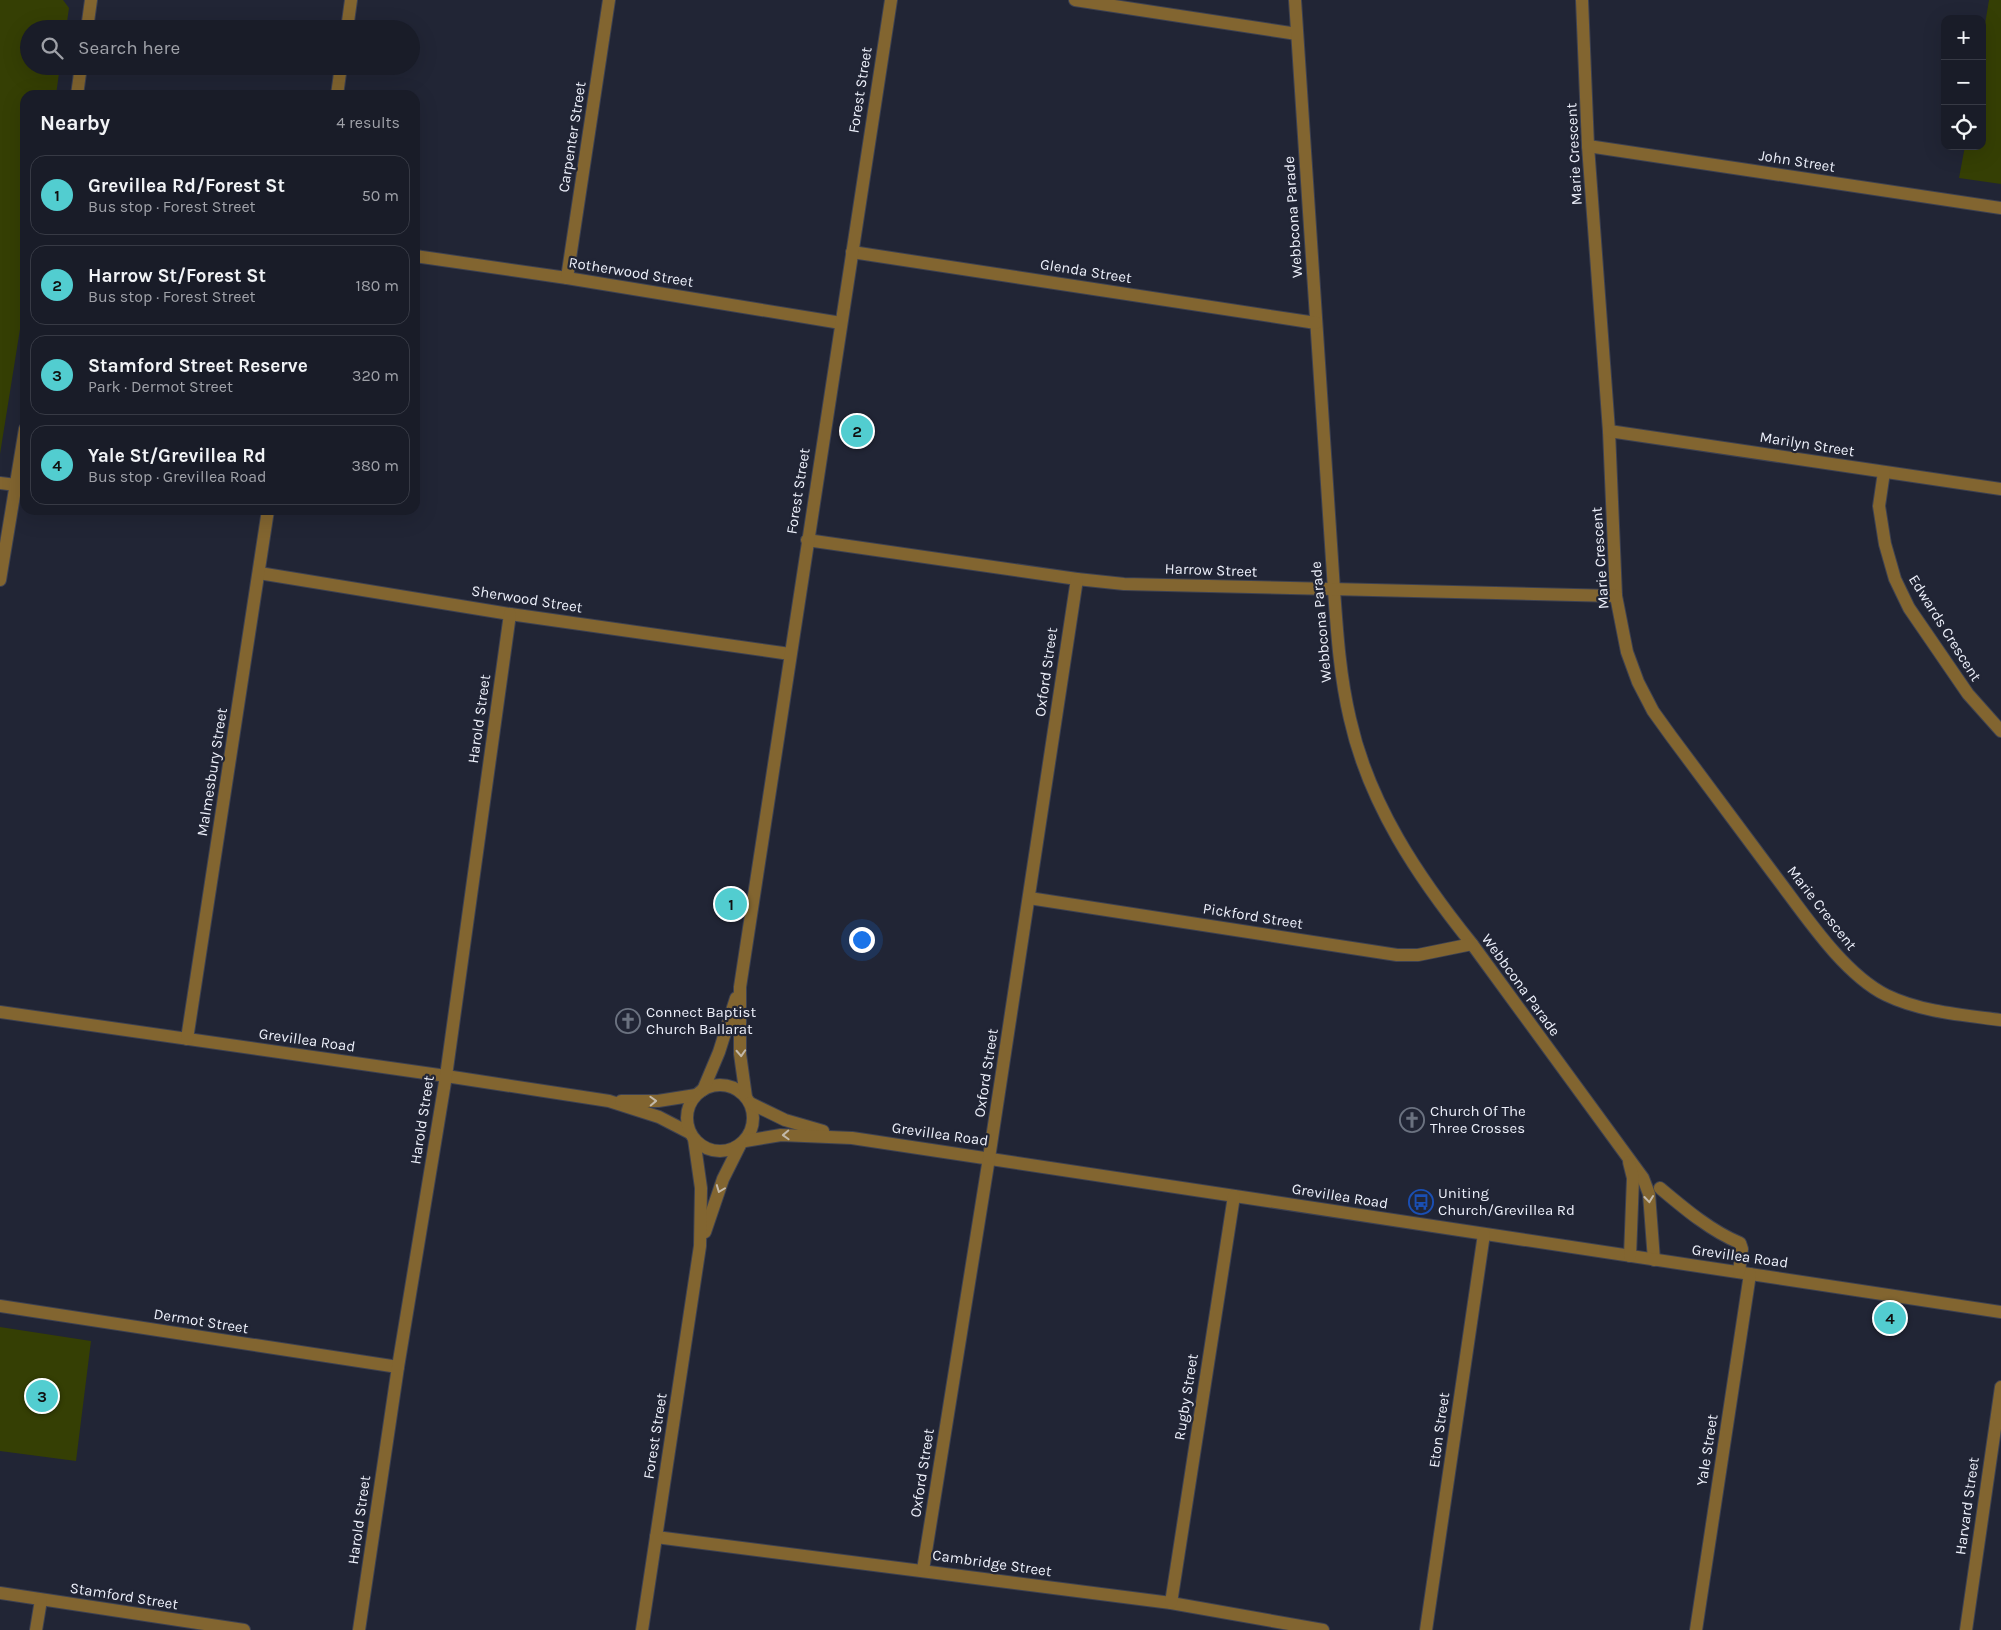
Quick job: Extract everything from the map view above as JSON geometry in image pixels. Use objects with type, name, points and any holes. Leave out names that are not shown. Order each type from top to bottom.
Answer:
[{"type":"street","points":[[88,20],[91,0]]},
{"type":"street","points":[[348,20],[351,0]]},
{"type":"street","name":"Carpenter Street","points":[[567,278],[609,0]]},
{"type":"street","name":"Forest Street","points":[[740,987],[891,0]]},
{"type":"street","points":[[1075,0],[1297,34]]},
{"type":"street","name":"Webbcona Parade","points":[[1295,0],[1334,590],[1340,665],[1350,719],[1364,768],[1390,824],[1409,858],[1444,910],[1472,944],[1640,1173],[1647,1188],[1654,1260]]},
{"type":"street","name":"Marie Crescent","points":[[1582,0],[1588,146],[1609,431],[1616,596],[1627,652],[1638,682],[1653,711],[1812,924],[1844,963],[1878,990],[1902,1002],[1927,1009],[2001,1020]]},
{"type":"street","points":[[78,90],[80,75]]},
{"type":"street","points":[[338,90],[340,75]]},
{"type":"street","name":"John Street","points":[[1588,146],[2001,208]]},
{"type":"street","name":"Glenda Street","points":[[852,252],[1316,323]]},
{"type":"street","name":"Rotherwood Street","points":[[420,257],[567,278],[841,323]]},
{"type":"street","name":"Marilyn Street","points":[[1609,431],[2001,489]]},
{"type":"street","points":[[0,580],[20,460]]},
{"type":"street","name":"Edwards Crescent","points":[[1884,472],[1879,506],[1885,544],[1895,579],[1909,608],[1968,694],[2001,731]]},
{"type":"street","points":[[0,483],[16,485]]},
{"type":"street","name":"Malmesbury Street","points":[[187,1039],[267,515]]},
{"type":"street","name":"Harrow Street","points":[[807,540],[1077,579],[1124,584],[1616,596]]},
{"type":"street","name":"Sherwood Street","points":[[259,573],[510,614],[790,654]]},
{"type":"street","name":"Oxford Street","points":[[923,1570],[989,1158],[1077,579]]},
{"type":"street","name":"Harold Street","points":[[359,1630],[398,1367],[446,1076],[510,614]]},
{"type":"street","name":"Pickford Street","points":[[1029,898],[1397,955],[1418,955],[1472,944]]},
{"type":"street","points":[[692,1136],[687,1116],[690,1105],[700,1092],[719,1052],[740,987]]},
{"type":"street","points":[[740,987],[740,1054],[748,1100],[753,1113],[750,1133],[742,1143]]},
{"type":"street","name":"Grevillea Road","points":[[0,1012],[609,1101],[658,1101],[700,1092],[712,1086],[723,1085],[733,1088],[748,1100],[786,1120],[852,1138]]},
{"type":"street","name":"Grevillea Road","points":[[609,1101],[659,1117],[692,1136],[701,1146],[716,1151],[731,1150],[742,1143],[781,1135],[852,1138],[2001,1312]]},
{"type":"street","name":"Forest Street","points":[[642,1630],[700,1246],[702,1188],[692,1136]]},
{"type":"street","name":"Forest Street","points":[[700,1246],[721,1186],[742,1143]]},
{"type":"street","name":"Webbcona Parade","points":[[1627,1157],[1633,1178],[1630,1256]]},
{"type":"street","name":"Yale Street","points":[[1660,1188],[1724,1236],[1740,1243],[1744,1273],[1696,1630]]},
{"type":"street","name":"Rugby Street","points":[[1171,1603],[1234,1196]]},
{"type":"street","name":"Eton Street","points":[[1426,1630],[1484,1234]]},
{"type":"street","name":"Dermot Street","points":[[0,1306],[398,1367]]},
{"type":"street","name":"Harvard Street","points":[[1966,1630],[2001,1387]]},
{"type":"street","name":"Cambridge Street","points":[[656,1537],[1171,1603],[1323,1630]]},
{"type":"street","name":"Stamford Street","points":[[0,1594],[244,1630]]},
{"type":"street","points":[[36,1630],[41,1600]]},
{"type":"green space","points":[[0,0],[63,0],[69,8],[67,20],[20,20],[20,75],[59,75],[57,90],[20,90],[20,329],[0,454]]},
{"type":"green space","points":[[1989,0],[2001,0],[2001,184],[1959,178],[1964,150],[1986,150],[1986,18]]},
{"type":"green space","points":[[0,1327],[91,1341],[76,1461],[0,1451]]},
{"type":"place","name":"Harrow St/Forest St","points":[[857,431]]},
{"type":"place","name":"Grevillea Rd/Forest St","points":[[731,904]]},
{"type":"place","name":"Connect Baptist Church Ballarat","points":[[628,1021]]},
{"type":"place","name":"Church Of The Three Crosses","points":[[1412,1120]]},
{"type":"place","name":"Uniting Church/Grevillea Rd","points":[[1421,1202]]},
{"type":"place","name":"Yale St/Grevillea Rd","points":[[1890,1318]]},
{"type":"place","name":"Stamford Street Reserve","points":[[42,1396]]}]
